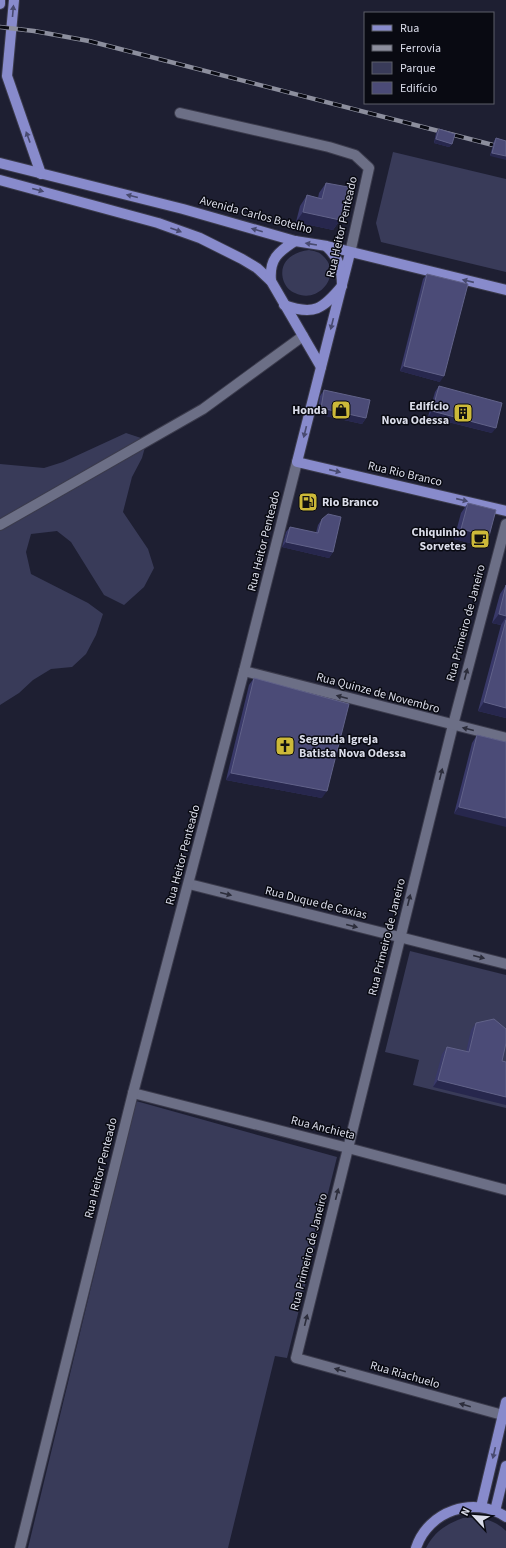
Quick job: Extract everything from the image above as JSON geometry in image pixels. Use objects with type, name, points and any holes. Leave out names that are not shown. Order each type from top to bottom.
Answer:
[{"type":"main road","points":[[14,0],[7,76],[41,174]]},
{"type":"main road","name":"Avenida Carlos Botelho","points":[[0,163],[183,209],[295,241],[327,246],[506,290]]},
{"type":"main road","points":[[0,180],[151,221],[200,238],[242,259],[257,268],[271,281],[321,367]]},
{"type":"main road","points":[[271,281],[270,271],[275,256],[295,241]]},
{"type":"main road","points":[[284,304],[296,309],[314,309],[326,304],[342,286],[341,266],[333,252],[327,246]]},
{"type":"main road","name":"Rua Heitor Penteado","points":[[297,462],[350,252]]},
{"type":"main road","name":"Rua Rio Branco","points":[[297,462],[506,511]]},
{"type":"main road","points":[[481,1507],[504,1416],[506,1402]]},
{"type":"main road","points":[[495,1511],[506,1466]]},
{"type":"main road","points":[[416,1548],[424,1531],[430,1525],[442,1515],[457,1509],[473,1506],[481,1507],[495,1511],[506,1517]]},
{"type":"street","name":"Rua Heitor Penteado","points":[[180,113],[328,147],[355,155],[369,168],[350,252]]},
{"type":"street","points":[[0,525],[203,409],[303,336]]},
{"type":"street","name":"Rua Heitor Penteado","points":[[20,1548],[133,1093],[189,884],[297,462]]},
{"type":"street","name":"Rua Primeiro de Janeiro","points":[[296,1358],[453,725],[506,524]]},
{"type":"street","name":"Rua Quinze de Novembro","points":[[244,671],[506,738]]},
{"type":"street","name":"Rua Duque de Caxias","points":[[189,884],[506,964]]},
{"type":"street","name":"Rua Anchieta","points":[[133,1093],[506,1190]]},
{"type":"street","name":"Rua Riachuelo","points":[[296,1358],[504,1416]]},
{"type":"green space","points":[[393,152],[506,179],[506,272],[381,242],[376,223]]},
{"type":"green space","points":[[309,250],[322,255],[329,263],[330,271],[326,286],[312,295],[304,296],[290,290],[284,282],[282,275],[284,264],[292,256]]},
{"type":"green space","points":[[126,433],[147,440],[142,458],[132,477],[123,512],[148,549],[154,568],[144,587],[124,605],[104,595],[71,542],[57,531],[31,534],[26,552],[31,574],[88,603],[103,614],[96,635],[86,654],[72,667],[51,669],[33,680],[19,693],[0,705],[0,464],[44,468],[63,462]]},
{"type":"green space","points":[[410,951],[506,975],[506,1108],[413,1085],[419,1060],[385,1052]]},
{"type":"green space","points":[[136,1101],[337,1157],[287,1358],[275,1356],[228,1548],[28,1548]]},
{"type":"green space","points":[[463,1518],[475,1518],[491,1521],[501,1527],[506,1531],[506,1548],[426,1548],[429,1542],[441,1529]]},
{"type":"building","points":[[439,129],[455,134],[452,144],[436,139]]},
{"type":"building","points":[[496,138],[506,141],[506,156],[492,153]]},
{"type":"building","points":[[326,183],[348,187],[340,220],[303,212],[307,195],[322,199]]},
{"type":"building","points":[[427,274],[468,284],[444,376],[404,366]]},
{"type":"building","name":"Edifício Nova Odessa","points":[[439,386],[502,403],[496,428],[432,411]]},
{"type":"building","points":[[324,390],[370,400],[366,418],[321,408]]},
{"type":"building","points":[[468,503],[496,510],[489,536],[461,529]]},
{"type":"building","points":[[328,514],[341,517],[333,552],[286,542],[290,527],[318,533],[322,519]]},
{"type":"building","points":[[506,585],[506,616],[499,614]]},
{"type":"building","points":[[506,620],[506,708],[484,702]]},
{"type":"building","name":"Segunda Igreja Batista Nova Odessa","points":[[254,678],[349,704],[327,791],[231,773]]},
{"type":"building","points":[[477,735],[506,742],[506,818],[459,807]]},
{"type":"building","points":[[494,1019],[506,1029],[506,1043],[502,1061],[506,1062],[506,1097],[438,1080],[447,1047],[469,1052],[476,1023]]},
{"type":"railway","points":[[0,27],[34,31],[89,41],[493,145]]},
{"type":"place","name":"Honda","points":[[341,410]]},
{"type":"place","name":"Edifício Nova Odessa","points":[[463,413]]},
{"type":"place","name":"Rio Branco","points":[[308,502]]},
{"type":"place","name":"Chiquinho Sorvetes","points":[[480,539]]},
{"type":"place","name":"Segunda Igreja Batista Nova Odessa","points":[[285,746]]}]
